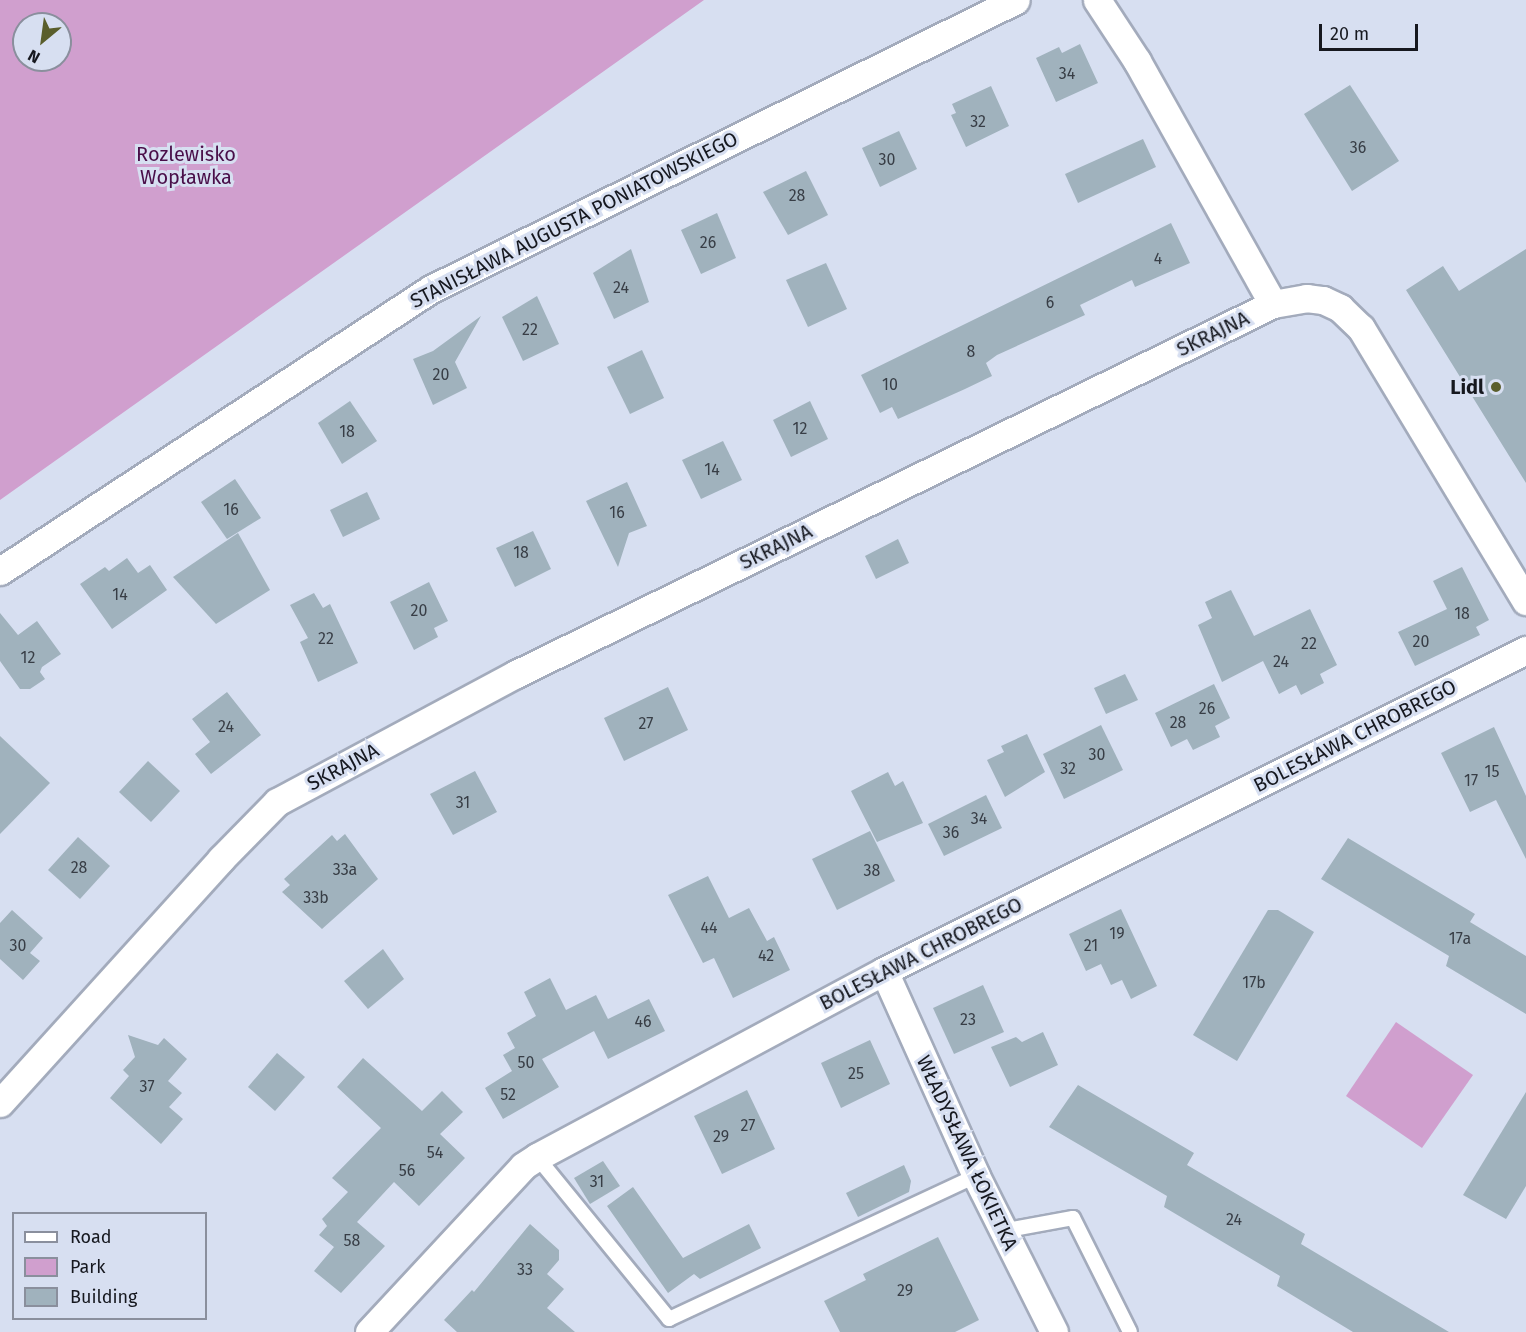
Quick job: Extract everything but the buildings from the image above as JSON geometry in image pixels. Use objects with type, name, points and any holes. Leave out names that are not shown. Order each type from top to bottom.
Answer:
[{"type":"street","name":"STANISŁAWA AUGUSTA PONIATOWSKIEGO","points":[[0,571],[431,289],[1016,0]]},
{"type":"street","points":[[1097,0],[1137,61],[1273,304]]},
{"type":"street","name":"SKRAJNA","points":[[0,1103],[277,802],[516,674],[1273,304],[1306,298],[1323,300],[1340,308],[1361,328],[1526,601]]},
{"type":"street","name":"BOLESŁAWA CHROBREGO","points":[[369,1332],[523,1166],[537,1157],[884,971],[1526,650]]},
{"type":"street","name":"WŁADYSŁAWA ŁOKIETKA","points":[[884,971],[1002,1232],[1054,1332]]},
{"type":"lane","points":[[537,1157],[669,1319],[976,1176]]},
{"type":"lane","points":[[1002,1232],[1073,1218],[1130,1332]]},
{"type":"green space","name":"Rozlewisko Wopławka","points":[[0,0],[704,0],[0,500]]},
{"type":"green space","points":[[1396,1022],[1473,1075],[1422,1148],[1346,1096]]},
{"type":"place","name":"Lidl","points":[[1496,387]]}]
